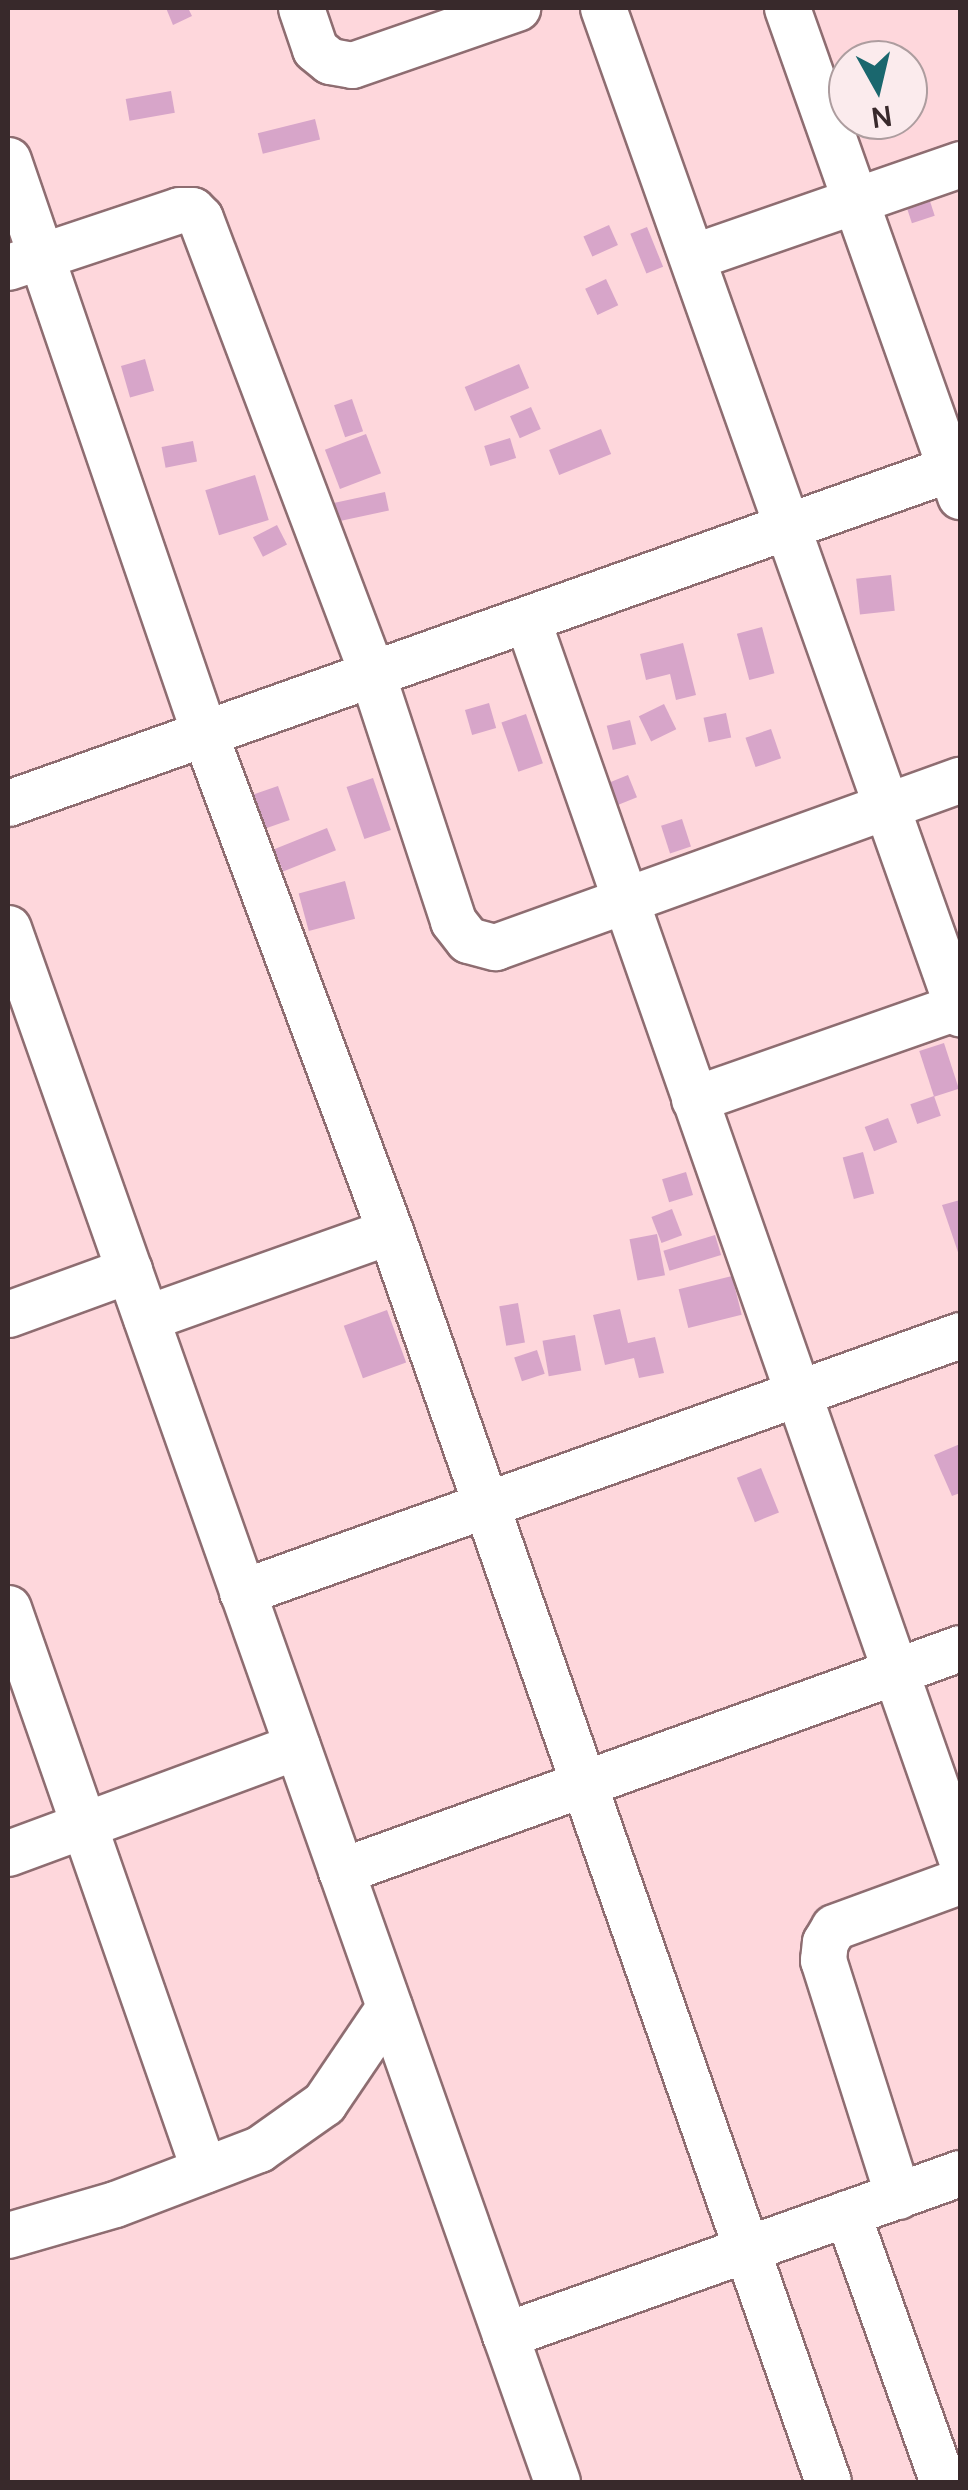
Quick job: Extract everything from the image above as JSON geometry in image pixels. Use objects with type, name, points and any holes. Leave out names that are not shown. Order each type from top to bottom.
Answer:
[{"type":"street","points":[[301,8],[314,48],[330,61],[352,64],[517,8]]},
{"type":"street","points":[[603,8],[960,1009],[694,1099]]},
{"type":"street","points":[[8,803],[787,526],[957,477],[787,8]]},
{"type":"street","points":[[8,160],[25,261],[390,1230],[828,2482]]},
{"type":"street","points":[[694,256],[960,164]]},
{"type":"street","points":[[25,261],[179,210],[192,210],[200,218],[372,674],[453,921],[468,940],[495,947],[960,780]]},
{"type":"street","points":[[526,619],[694,1099],[747,1238],[797,1393],[960,1856]]},
{"type":"street","points":[[8,928],[19,997],[129,1270],[556,2482]]},
{"type":"street","points":[[146,1318],[390,1230]]},
{"type":"street","points":[[8,1314],[129,1270]]},
{"type":"street","points":[[242,1592],[482,1502],[960,1335]]},
{"type":"street","points":[[8,1608],[204,2170]]},
{"type":"street","points":[[341,1871],[960,1648]]},
{"type":"street","points":[[8,1853],[296,1746]]},
{"type":"street","points":[[898,2196],[823,1960],[825,1942],[834,1926],[960,1880]]},
{"type":"street","points":[[8,2235],[116,2204],[259,2148],[324,2103],[389,2007]]},
{"type":"street","points":[[504,2334],[960,2174]]},
{"type":"street","points":[[848,2213],[942,2482]]},
{"type":"building","points":[[166,8],[188,8],[192,16],[173,25]]},
{"type":"building","points":[[171,91],[175,113],[130,121],[126,99]]},
{"type":"building","points":[[315,119],[320,139],[263,154],[258,133]]},
{"type":"building","points":[[927,192],[935,216],[912,223],[904,199]]},
{"type":"building","points":[[609,225],[618,245],[592,256],[583,236]]},
{"type":"building","points":[[647,227],[663,267],[646,274],[630,234]]},
{"type":"building","points":[[606,279],[618,305],[597,315],[585,289]]},
{"type":"building","points":[[145,359],[154,391],[130,398],[121,366]]},
{"type":"building","points":[[519,364],[529,388],[475,411],[465,387]]},
{"type":"building","points":[[352,399],[363,431],[345,437],[334,405]]},
{"type":"building","points":[[531,407],[541,429],[520,438],[510,416]]},
{"type":"building","points":[[601,429],[611,454],[559,475],[549,450]]},
{"type":"building","points":[[366,434],[381,473],[340,489],[325,450]]},
{"type":"building","points":[[510,438],[516,458],[490,466],[484,446]]},
{"type":"building","points":[[193,441],[197,462],[166,468],[162,447]]},
{"type":"building","points":[[255,475],[269,520],[219,535],[205,490]]},
{"type":"building","points":[[385,492],[389,511],[334,522],[330,504]]},
{"type":"building","points":[[277,525],[287,545],[263,557],[253,537]]},
{"type":"building","points":[[891,575],[895,611],[860,614],[856,579]]},
{"type":"building","points":[[762,627],[774,673],[749,680],[737,634]]},
{"type":"building","points":[[683,643],[696,695],[676,700],[670,674],[646,680],[640,654]]},
{"type":"building","points":[[489,703],[496,728],[472,735],[465,710]]},
{"type":"building","points":[[664,704],[676,729],[651,741],[639,716]]},
{"type":"building","points":[[726,713],[731,737],[709,742],[704,718]]},
{"type":"building","points":[[526,714],[543,763],[518,772],[501,722]]},
{"type":"building","points":[[630,720],[636,744],[613,750],[607,726]]},
{"type":"building","points":[[771,729],[781,758],[756,767],[745,738]]},
{"type":"building","points":[[628,775],[637,797],[617,805],[608,783]]},
{"type":"building","points":[[373,778],[391,830],[364,839],[347,787]]},
{"type":"building","points":[[278,786],[290,820],[263,829],[252,795]]},
{"type":"building","points":[[682,819],[691,847],[670,853],[661,826]]},
{"type":"building","points":[[327,828],[336,850],[283,872],[274,849]]},
{"type":"building","points":[[345,881],[355,919],[309,931],[299,893]]},
{"type":"building","points":[[944,1043],[959,1089],[934,1097],[919,1051]]},
{"type":"building","points":[[934,1096],[941,1116],[917,1124],[910,1104]]},
{"type":"building","points":[[888,1118],[897,1142],[874,1151],[865,1127]]},
{"type":"building","points":[[863,1152],[874,1194],[854,1199],[843,1157]]},
{"type":"building","points":[[686,1172],[693,1195],[669,1202],[662,1179]]},
{"type":"building","points":[[960,1200],[960,1258],[942,1205]]},
{"type":"building","points":[[672,1209],[682,1235],[661,1243],[651,1217]]},
{"type":"building","points":[[657,1234],[665,1275],[638,1281],[630,1239]]},
{"type":"building","points":[[715,1235],[721,1255],[669,1271],[663,1251]]},
{"type":"building","points":[[732,1276],[742,1315],[688,1328],[679,1289]]},
{"type":"building","points":[[518,1303],[525,1342],[506,1346],[499,1306]]},
{"type":"building","points":[[620,1309],[628,1343],[655,1337],[664,1373],[639,1378],[634,1358],[605,1365],[593,1315]]},
{"type":"building","points":[[387,1310],[406,1363],[363,1378],[344,1326]]},
{"type":"building","points":[[575,1335],[581,1370],[549,1376],[543,1341]]},
{"type":"building","points":[[537,1350],[545,1374],[522,1381],[514,1357]]},
{"type":"building","points":[[960,1444],[960,1493],[952,1496],[934,1455]]},
{"type":"building","points":[[761,1468],[779,1513],[755,1522],[737,1478]]}]
